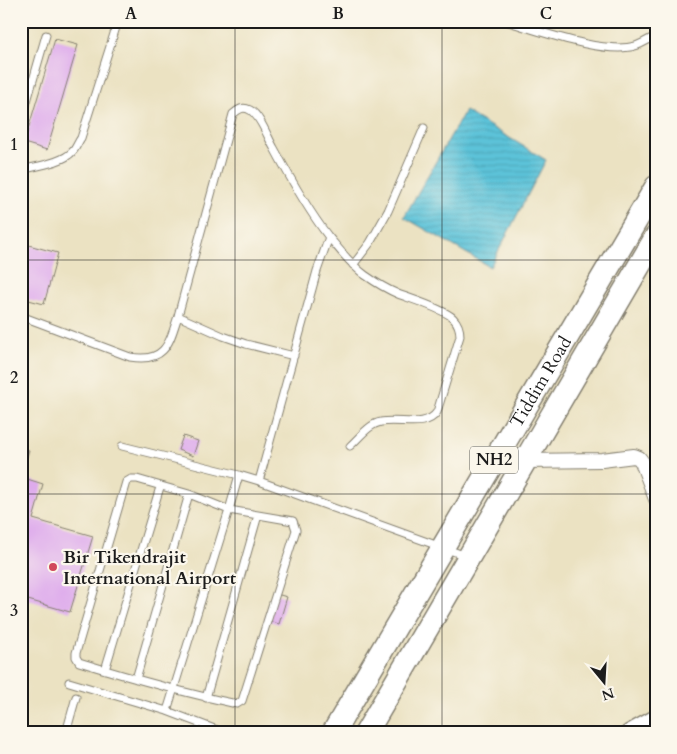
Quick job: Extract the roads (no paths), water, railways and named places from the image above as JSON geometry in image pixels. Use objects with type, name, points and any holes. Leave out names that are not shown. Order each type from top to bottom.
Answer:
[{"type":"highway","name":"Tiddim Road","points":[[333,733],[656,187]]},
{"type":"highway","name":"Tiddim Road","points":[[366,733],[656,237]]},
{"type":"street","points":[[524,461],[602,460],[634,456],[642,462],[656,499]]},
{"type":"street","points":[[632,732],[656,718]]},
{"type":"lane","points":[[21,170],[60,160],[74,151],[80,138],[118,21]]},
{"type":"lane","points":[[504,21],[596,46],[621,48],[636,46],[656,36]]},
{"type":"lane","points":[[21,122],[46,35]]},
{"type":"lane","points":[[21,316],[130,357],[149,358],[165,349],[178,316],[233,114],[240,108],[250,110],[256,115],[305,202],[329,237],[353,265],[365,276],[395,293],[452,317],[460,331],[437,412],[434,416],[423,421],[381,422],[372,426],[350,446]]},
{"type":"lane","points":[[353,265],[370,243],[388,211],[424,128]]},
{"type":"lane","points":[[259,481],[317,271],[329,237]]},
{"type":"lane","points":[[178,316],[246,344],[294,356]]},
{"type":"lane","points":[[122,446],[259,481],[468,557]]},
{"type":"lane","points":[[166,712],[239,475]]},
{"type":"lane","points":[[136,479],[189,494],[229,510],[293,521],[296,526],[242,701],[237,704],[206,698],[105,670],[79,662],[76,657],[126,482],[136,479]]},
{"type":"lane","points":[[105,670],[160,487]]},
{"type":"lane","points":[[136,678],[189,494]]},
{"type":"lane","points":[[206,698],[258,515]]},
{"type":"lane","points":[[69,682],[166,712],[225,733]]},
{"type":"lane","points":[[66,733],[76,697]]},
{"type":"water","points":[[465,111],[546,160],[490,267],[404,217]]},
{"type":"place","name":"Bir Tikendrajit International Airport","points":[[53,567]]}]
